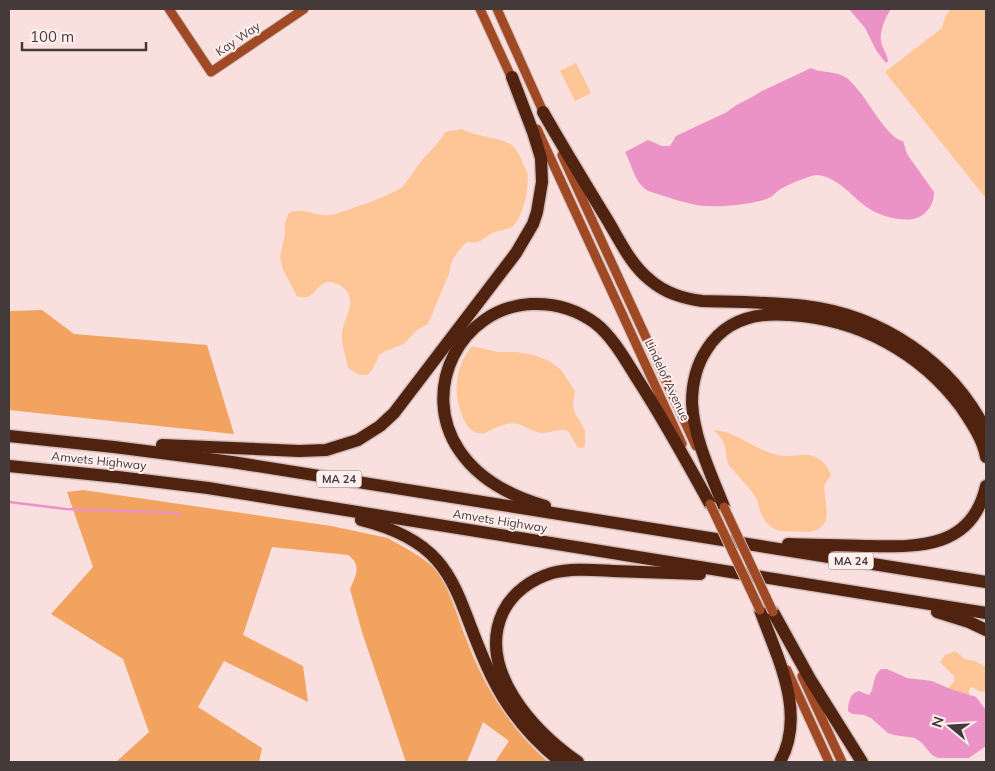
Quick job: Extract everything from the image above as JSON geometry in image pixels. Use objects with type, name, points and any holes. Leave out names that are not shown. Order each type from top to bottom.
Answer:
[{"type":"highway","points":[[47,440],[313,451],[326,450],[358,440],[380,426],[402,404],[516,253],[533,224],[541,195],[541,158],[534,132],[512,77]]},
{"type":"highway","points":[[543,112],[632,261],[651,281],[665,290],[686,298],[702,301],[805,306],[831,310],[870,323],[906,342],[934,363],[963,394],[986,431]]},
{"type":"highway","points":[[630,526],[563,511],[510,493],[487,480],[459,449],[447,424],[444,410],[444,382],[449,363],[455,352],[472,330],[482,322],[512,307],[538,304],[568,309],[595,324],[605,332],[643,387],[678,445],[710,504]]},
{"type":"highway","points":[[724,507],[698,436],[692,402],[695,377],[704,352],[714,338],[738,321],[761,315],[804,316],[829,320],[866,332],[893,346],[927,370],[955,400],[973,426],[986,457]]},
{"type":"highway","name":"Amvets Highway","points":[[9,436],[222,461],[986,582]]},
{"type":"highway","name":"Amvets Highway","points":[[9,466],[148,480],[251,495],[986,613]]},
{"type":"highway","points":[[716,539],[789,544],[902,547],[925,545],[948,537],[962,527],[977,509],[986,486]]},
{"type":"highway","points":[[251,495],[381,525],[400,532],[422,546],[435,558],[454,584],[492,678],[510,708],[533,737],[561,762]]},
{"type":"highway","points":[[578,762],[555,744],[531,719],[512,694],[500,669],[495,647],[497,630],[505,609],[517,592],[542,577],[572,570],[767,578]]},
{"type":"highway","points":[[840,589],[944,614],[986,630]]},
{"type":"highway","points":[[760,610],[791,706],[789,739],[780,762]]},
{"type":"highway","points":[[773,612],[810,679],[862,762]]},
{"type":"main road","name":"Kay Way","points":[[169,9],[211,72],[304,9]]},
{"type":"main road","name":"Lindelof Avenue","points":[[480,9],[553,162],[829,762]]},
{"type":"main road","name":"Lindelof Avenue","points":[[497,9],[842,762]]},
{"type":"shaded area","points":[[849,9],[891,9],[881,33],[882,44],[888,61],[886,63],[877,52],[865,28]]},
{"type":"shaded area","points":[[951,9],[986,9],[986,196],[984,196],[885,72],[942,28],[946,15]]},
{"type":"shaded area","points":[[576,63],[591,93],[575,101],[560,71]]},
{"type":"shaded area","points":[[811,68],[844,76],[848,79],[886,128],[897,139],[903,141],[907,154],[934,192],[932,204],[925,213],[919,217],[905,220],[889,217],[868,208],[839,184],[818,175],[792,183],[763,200],[720,206],[700,205],[677,200],[651,192],[638,181],[625,152],[648,140],[662,146],[670,146],[676,136],[727,112],[760,92]]},
{"type":"shaded area","points":[[462,129],[511,144],[516,150],[522,160],[528,178],[525,201],[520,216],[517,222],[510,228],[494,233],[478,242],[467,242],[453,259],[450,271],[428,324],[417,330],[404,344],[379,355],[373,369],[367,375],[359,375],[348,368],[342,341],[343,327],[350,307],[349,294],[337,284],[330,282],[325,283],[309,296],[297,296],[283,270],[280,257],[285,223],[289,213],[304,211],[320,215],[336,214],[389,194],[405,184],[420,162],[438,143],[445,132]]},
{"type":"shaded area","points":[[42,310],[74,334],[207,345],[234,434],[9,410],[9,311]]},
{"type":"shaded area","points":[[472,346],[497,352],[516,352],[534,355],[551,362],[561,370],[575,391],[573,405],[575,414],[585,431],[585,447],[578,448],[568,431],[564,430],[541,433],[520,424],[512,423],[480,433],[474,432],[469,428],[462,416],[457,389],[461,363]]},
{"type":"shaded area","points":[[713,430],[737,436],[758,448],[774,454],[785,456],[809,455],[822,461],[831,475],[824,486],[827,513],[825,523],[819,529],[810,532],[780,531],[771,527],[760,512],[758,502],[753,493],[728,464],[723,442]]},
{"type":"shaded area","points":[[83,490],[331,526],[388,538],[406,548],[428,563],[438,573],[452,600],[472,654],[489,688],[509,720],[548,762],[495,762],[509,741],[483,722],[467,762],[406,762],[362,632],[350,589],[357,570],[355,563],[348,555],[272,547],[243,635],[303,666],[308,702],[224,661],[198,707],[262,748],[259,762],[116,762],[149,732],[123,659],[51,614],[93,567],[67,492]]},
{"type":"shaded area","points":[[955,651],[965,659],[975,661],[986,667],[986,691],[981,692],[972,687],[969,689],[969,695],[948,688],[954,682],[954,676],[940,662],[945,655]]},
{"type":"shaded area","points":[[881,669],[887,669],[907,678],[932,681],[976,697],[986,710],[986,746],[969,758],[938,758],[932,755],[915,738],[888,733],[871,718],[852,714],[848,711],[852,696],[859,691],[869,695],[876,676]]},
{"type":"waterway","points":[[9,502],[66,509],[180,513]]}]
